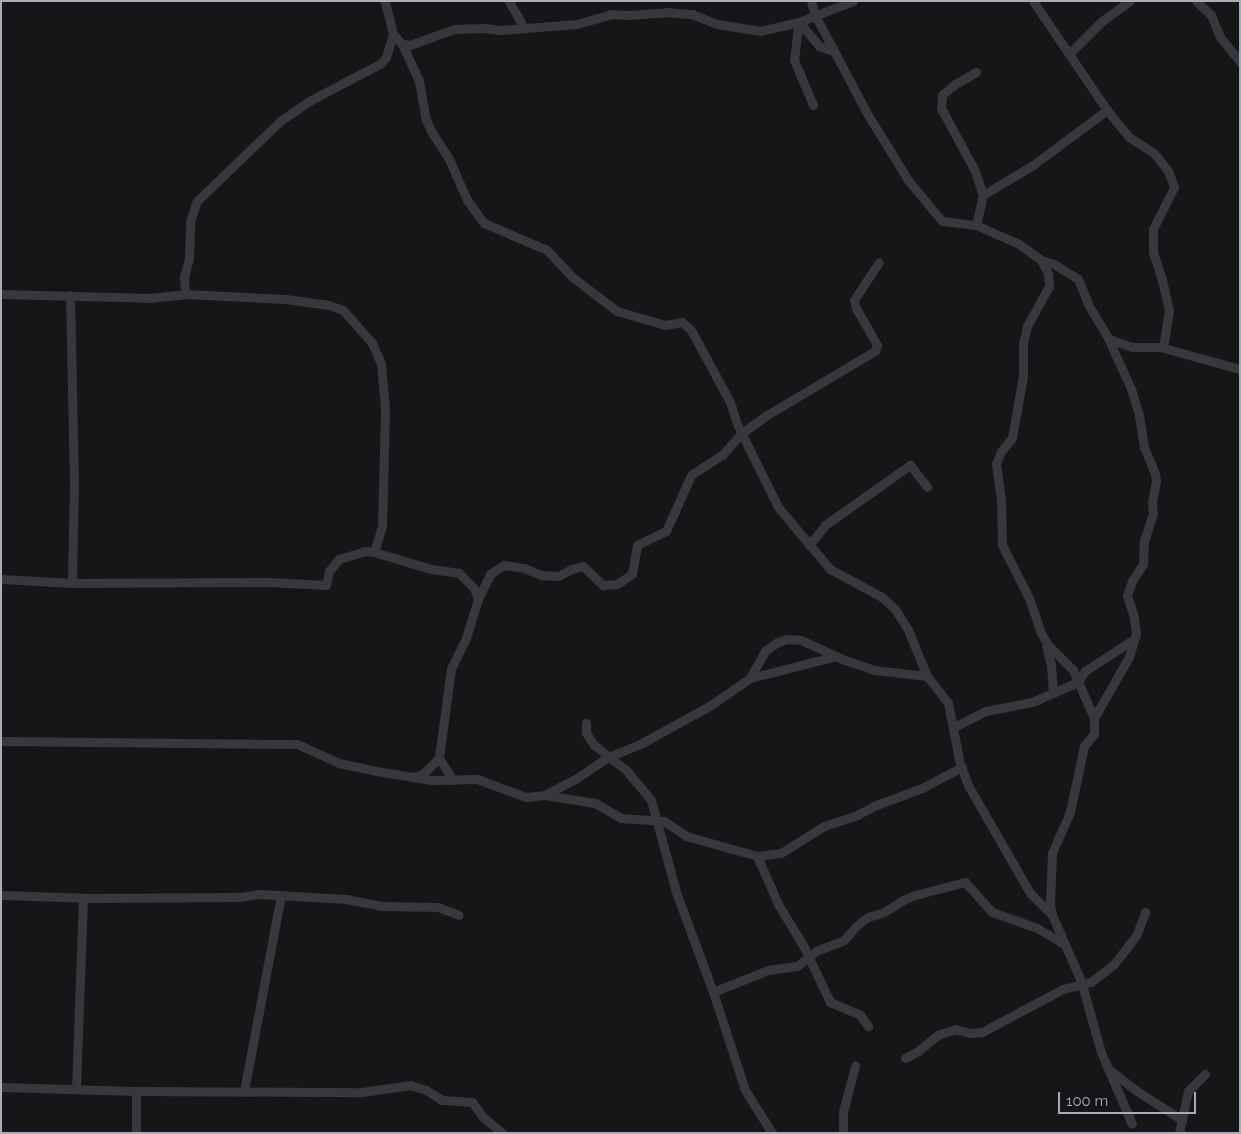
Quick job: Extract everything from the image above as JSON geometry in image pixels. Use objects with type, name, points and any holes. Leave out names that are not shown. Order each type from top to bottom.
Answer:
[{"type":"street","points":[[385,1],[393,34],[402,44],[419,81],[426,119],[449,159],[459,185],[478,216],[498,231],[547,250],[572,276],[617,311],[662,325],[678,322],[691,330],[730,402],[742,433],[778,507],[830,569],[882,597],[895,609],[908,630],[927,676],[948,703],[962,768],[969,787],[1030,893],[1052,915],[1082,985],[1101,1052],[1132,1124]]},
{"type":"street","points":[[509,1],[524,28]]},
{"type":"street","points":[[810,1],[833,51],[868,115],[917,192],[942,221],[976,225],[1019,244],[1041,260],[1054,264],[1078,279],[1088,306],[1108,338],[1131,389],[1139,415],[1144,446],[1155,474],[1152,502],[1153,514],[1144,541],[1142,564],[1132,581],[1127,596],[1134,617],[1134,639],[1129,657],[1094,718]]},
{"type":"street","points":[[402,44],[410,45],[454,29],[484,28],[500,30],[577,24],[611,14],[628,15],[667,12],[692,14],[718,24],[760,32],[799,22],[852,1]]},
{"type":"street","points":[[1033,1],[1107,110],[1129,137],[1154,153],[1168,171],[1174,187],[1154,229],[1153,252],[1169,310],[1163,348]]},
{"type":"street","points":[[1069,54],[1102,21],[1130,1]]},
{"type":"street","points":[[1196,1],[1211,15],[1220,37],[1240,62]]},
{"type":"street","points":[[799,22],[819,46],[833,51]]},
{"type":"street","points":[[799,22],[794,60],[813,105]]},
{"type":"street","points":[[184,294],[190,220],[197,201],[280,121],[311,100],[380,64],[386,57],[393,34]]},
{"type":"street","points":[[976,72],[955,84],[942,95],[941,108],[975,171],[984,196],[976,225]]},
{"type":"street","points":[[984,196],[1033,165],[1107,110]]},
{"type":"street","points":[[1041,260],[1048,274],[1049,286],[1027,326],[1023,343],[1022,376],[1012,438],[1001,451],[996,464],[1001,499],[1002,545],[1010,565],[1029,598],[1044,639],[1051,665],[1053,691]]},
{"type":"street","points":[[414,777],[423,774],[438,758],[451,669],[466,638],[478,598],[490,574],[504,565],[524,568],[541,575],[558,576],[572,568],[583,566],[603,585],[617,584],[632,574],[637,545],[666,531],[691,475],[722,455],[742,433],[767,415],[875,351],[877,345],[856,308],[854,300],[879,262]]},
{"type":"street","points":[[1,294],[149,298],[184,294],[286,299],[330,305],[343,310],[372,343],[381,364],[385,408],[382,526],[374,552]]},
{"type":"street","points":[[70,295],[74,480],[72,583]]},
{"type":"street","points":[[1108,338],[1120,344],[1133,347],[1163,348],[1240,370]]},
{"type":"street","points":[[809,545],[825,525],[910,465],[927,488]]},
{"type":"street","points":[[1,579],[72,583],[268,582],[326,585],[329,571],[339,559],[365,551],[431,569],[459,573],[474,588],[478,598]]},
{"type":"street","points":[[750,678],[765,651],[776,643],[787,639],[800,640],[874,670],[913,672],[927,676]]},
{"type":"street","points":[[1044,639],[1055,654],[1073,670],[1094,718],[1094,734],[1084,746],[1070,812],[1052,852],[1052,915]]},
{"type":"street","points":[[954,727],[986,712],[1032,702],[1053,691],[1078,682],[1085,670],[1134,639]]},
{"type":"street","points":[[544,795],[574,780],[608,757],[642,743],[711,705],[750,678],[836,656]]},
{"type":"street","points":[[586,723],[586,733],[591,741],[626,770],[651,800],[676,892],[713,992],[745,1090],[772,1133]]},
{"type":"street","points":[[1,741],[297,744],[339,762],[414,777],[453,780],[476,778],[526,797],[544,795],[595,803],[621,818],[664,821],[686,836],[757,856],[781,853],[824,826],[857,815],[874,806],[922,788],[962,768]]},
{"type":"street","points":[[438,758],[453,780]]},
{"type":"street","points":[[757,856],[778,904],[804,947],[830,1002],[860,1016],[868,1026]]},
{"type":"street","points":[[713,992],[768,970],[797,966],[829,945],[844,940],[862,920],[884,912],[903,900],[965,882],[992,912],[1037,928],[1065,945]]},
{"type":"street","points":[[1,895],[82,898],[282,895],[346,899],[381,906],[438,907],[459,915]]},
{"type":"street","points":[[244,1092],[282,895]]},
{"type":"street","points":[[76,1090],[82,898]]},
{"type":"street","points":[[905,1058],[918,1051],[938,1035],[955,1029],[970,1033],[982,1032],[1063,989],[1090,982],[1114,964],[1136,936],[1145,912]]},
{"type":"street","points":[[844,1133],[843,1112],[855,1066]]},
{"type":"street","points":[[1109,1069],[1137,1091],[1182,1120]]},
{"type":"street","points":[[1179,1133],[1188,1091],[1204,1074]]},
{"type":"street","points":[[1,1087],[136,1091],[362,1092],[410,1085],[426,1090],[442,1100],[472,1102],[484,1117],[502,1133]]},
{"type":"street","points":[[136,1091],[136,1133]]}]
